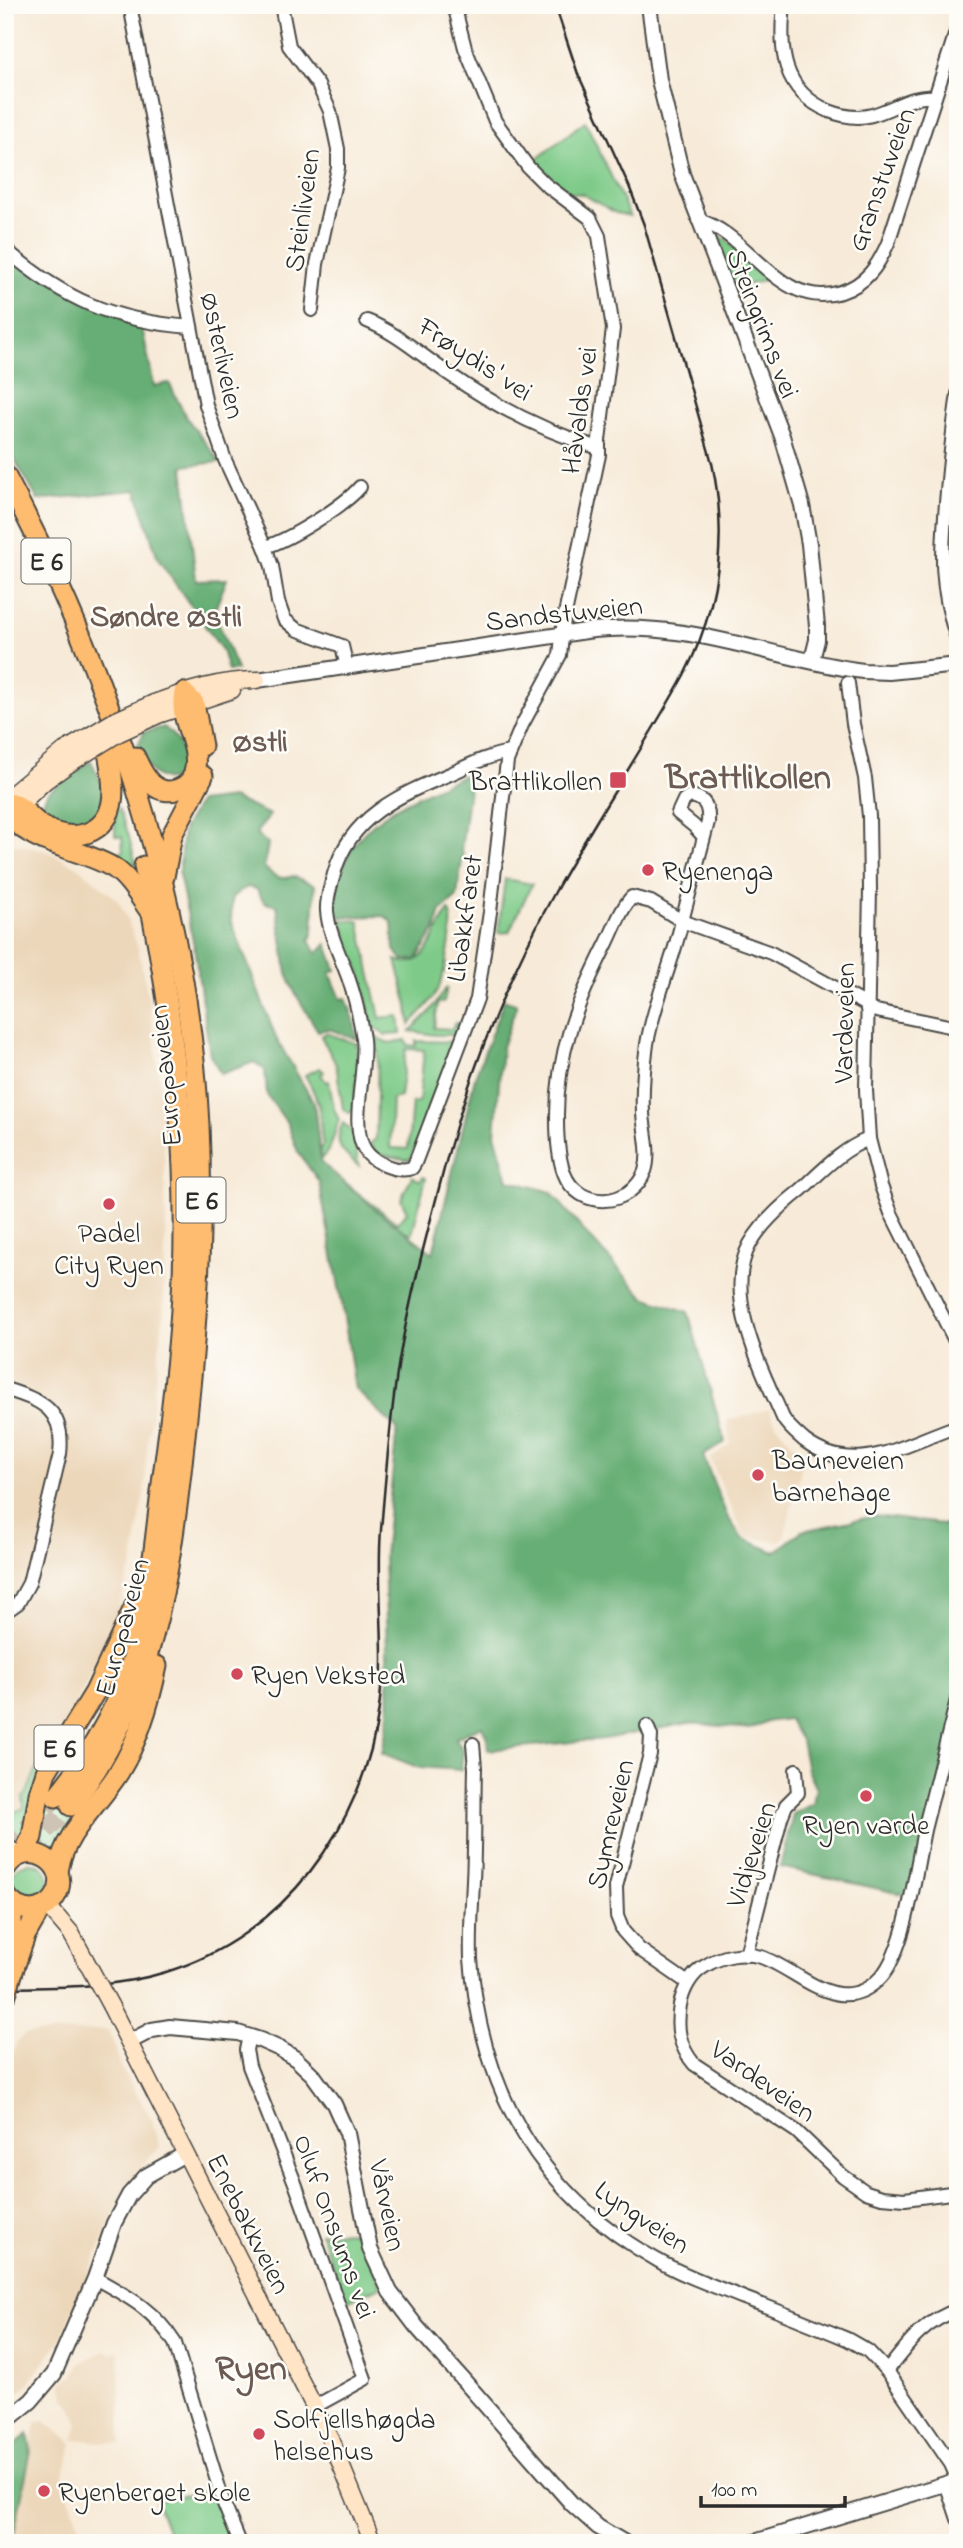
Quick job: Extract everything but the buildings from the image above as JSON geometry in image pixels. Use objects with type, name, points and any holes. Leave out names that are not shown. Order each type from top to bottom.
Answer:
[{"type":"highway","name":"Europaveien","points":[[5,475],[68,608],[132,778],[173,926],[190,1030],[199,1124],[201,1208],[195,1343],[181,1475],[164,1588],[147,1658],[132,1703],[103,1761],[63,1801],[103,1728],[127,1676],[138,1640],[179,1343],[184,1206],[182,1126],[173,1034],[140,849],[105,736],[56,613],[5,504]]},
{"type":"highway","name":"E 6","points":[[162,888],[175,827],[203,776],[203,752],[187,701]]},
{"type":"highway","points":[[143,774],[156,788],[167,791],[184,786],[192,777],[195,761],[190,733],[184,722],[187,701]]},
{"type":"highway","name":"E 6","points":[[110,714],[143,774],[167,858]]},
{"type":"highway","name":"E 6","points":[[8,808],[64,835],[81,835],[97,829],[112,807],[113,791],[105,736]]},
{"type":"highway","name":"E 6","points":[[8,808],[25,830],[113,868],[131,885],[153,915]]},
{"type":"highway","name":"E 6","points":[[13,1856],[32,1838],[39,1794],[46,1772],[106,1670],[149,1574]]},
{"type":"highway","name":"E 6","points":[[10,1961],[44,1906],[57,1894],[63,1848],[70,1834],[121,1769],[145,1710],[158,1659],[164,1588]]},
{"type":"highway","name":"E 6","points":[[13,1856],[32,1853],[47,1858],[58,1878]]},
{"type":"highway","name":"E 6","points":[[8,1899],[29,1910],[44,1906]]},
{"type":"highway","name":"E 6","points":[[5,1997],[12,1928],[8,1899]]},
{"type":"main road","name":"Sandstuveien","points":[[8,808],[44,781],[66,757],[119,733],[156,709],[187,701],[237,680],[257,680]]},
{"type":"main road","name":"Enebakkveien","points":[[58,1878],[71,1933],[130,2042],[314,2407],[345,2470],[373,2543]]},
{"type":"main road","name":"Enebakkveien","points":[[44,1906],[71,1933]]},
{"type":"street","name":"Østerliveien","points":[[130,5],[206,405],[215,434],[265,547],[284,619],[296,629],[342,646],[347,667]]},
{"type":"street","name":"Steinliveien","points":[[281,5],[289,46],[318,86],[330,111],[338,149],[338,168],[317,264],[312,310]]},
{"type":"street","name":"Håvalds vei","points":[[454,5],[465,48],[495,121],[528,167],[545,184],[590,218],[599,236],[612,322],[611,354],[599,448],[563,634]]},
{"type":"street","name":"Steingrims vei","points":[[649,5],[654,51],[672,140],[698,220],[782,436],[802,505],[809,544],[817,626],[812,660]]},
{"type":"street","points":[[784,5],[782,52],[789,76],[812,102],[834,113],[863,116],[919,98],[934,97]]},
{"type":"street","name":"Granstuveien","points":[[698,220],[720,230],[749,256],[795,290],[812,295],[827,295],[853,288],[871,274],[883,254],[958,26]]},
{"type":"street","points":[[5,249],[47,281],[85,303],[134,321],[191,327]]},
{"type":"street","name":"Frøydis' vei","points":[[367,321],[391,333],[465,386],[509,412],[550,431],[599,448]]},
{"type":"street","points":[[958,394],[942,528],[944,595],[958,642]]},
{"type":"street","points":[[265,547],[281,541],[327,513],[354,495],[360,487]]},
{"type":"street","name":"Sandstuveien","points":[[257,680],[615,628],[668,629],[849,669],[884,672],[958,665]]},
{"type":"street","name":"Libakkfaret","points":[[509,752],[484,757],[398,796],[358,828],[344,848],[335,869],[327,900],[328,917],[361,1026],[365,1061],[360,1129],[365,1151],[373,1158],[401,1169],[412,1168],[415,1163],[477,999],[509,752],[560,654],[563,634]]},
{"type":"street","name":"Vardeveien","points":[[848,683],[853,724],[868,796],[870,890],[866,1090],[869,1139],[891,1213],[958,1347]]},
{"type":"street","points":[[704,837],[682,921],[652,1020],[642,1091],[645,1170],[630,1192],[623,1196],[602,1201],[579,1194],[567,1180],[558,1145],[559,1074],[579,1001],[630,899],[636,897],[651,902],[682,921],[771,953],[867,1007],[958,1028]]},
{"type":"street","points":[[869,1139],[843,1153],[789,1199],[769,1218],[750,1243],[739,1282],[742,1311],[783,1418],[787,1425],[813,1446],[838,1458],[860,1459],[958,1426]]},
{"type":"street","points":[[5,1389],[27,1396],[47,1407],[56,1418],[61,1437],[44,1526],[29,1583],[18,1603],[5,1612]]},
{"type":"street","points":[[688,1983],[710,1963],[721,1958],[746,1955],[774,1963],[824,1991],[851,1993],[867,1988],[880,1978],[891,1961],[902,1928],[958,1696]]},
{"type":"street","name":"Symreveien","points":[[647,1726],[650,1754],[616,1887],[617,1916],[627,1937],[639,1949],[688,1983]]},
{"type":"street","name":"Lyngveien","points":[[473,1744],[475,1769],[471,1930],[474,1984],[480,2024],[493,2071],[526,2139],[562,2188],[595,2220],[631,2244],[676,2270],[847,2339],[868,2351],[887,2371],[951,2464],[958,2519]]},
{"type":"street","name":"Vidjeveien","points":[[746,1955],[781,1818],[786,1805],[798,1793],[796,1770]]},
{"type":"street","name":"Vardeveien","points":[[688,1983],[681,2000],[678,2031],[685,2054],[697,2067],[796,2131],[843,2176],[866,2192],[905,2199],[958,2192]]},
{"type":"street","name":"Vårveien","points":[[130,2042],[152,2030],[170,2027],[249,2036],[296,2059],[313,2075],[334,2104],[351,2146],[370,2249],[382,2279],[400,2307],[565,2496],[617,2541]]},
{"type":"street","name":"Oluf Onsums vei","points":[[249,2036],[246,2050],[249,2066],[295,2183],[365,2379],[314,2407]]},
{"type":"street","points":[[5,2422],[31,2401],[54,2374],[95,2278],[114,2223],[129,2194],[146,2176],[185,2154]]},
{"type":"street","points":[[95,2278],[149,2310],[164,2325],[175,2343],[221,2493],[240,2543]]},
{"type":"street","points":[[887,2371],[933,2319],[958,2310]]},
{"type":"street","points":[[751,2543],[954,2481]]},
{"type":"shaded area","points":[[5,842],[47,851],[81,869],[118,901],[127,918],[138,948],[151,1011],[163,1113],[166,1219],[163,1318],[146,1479],[133,1563],[110,1633],[70,1716],[33,1773],[25,1808],[5,1816]]},
{"type":"shaded area","name":"Bauneveien barnehage","points":[[769,1409],[776,1424],[792,1444],[805,1453],[784,1538],[777,1542],[744,1536],[710,1459],[730,1444],[727,1421]]},
{"type":"shaded area","points":[[109,2030],[123,2071],[152,2120],[159,2147],[127,2184],[60,2341],[25,2388],[5,2403],[5,2076],[17,2041],[25,2034]]},
{"type":"shaded area","points":[[107,2350],[109,2353],[119,2351],[121,2444],[74,2439],[78,2423],[71,2405],[65,2399],[62,2382],[74,2375],[80,2363]]},
{"type":"shaded area","name":"Ryenberget skole","points":[[44,2421],[73,2443],[62,2480],[85,2539],[96,2543],[12,2543],[36,2422]]},
{"type":"green space","points":[[585,121],[630,216],[616,213],[582,194],[570,193],[559,187],[533,162]]},
{"type":"green space","points":[[717,233],[771,278],[731,290],[713,235]]},
{"type":"green space","points":[[5,246],[65,287],[140,318],[154,386],[169,383],[186,417],[220,462],[183,466],[196,580],[227,579],[214,612],[237,670],[228,671],[222,650],[158,559],[136,490],[38,500],[5,443]]},
{"type":"green space","points":[[164,727],[183,751],[186,766],[179,781],[163,779],[152,772],[137,747],[144,732]]},
{"type":"green space","points":[[91,761],[102,787],[100,808],[94,817],[85,823],[65,826],[56,823],[42,805],[47,793]]},
{"type":"green space","points":[[471,772],[457,897],[441,911],[435,930],[416,960],[403,960],[394,950],[392,923],[385,916],[334,917],[337,885],[346,859],[359,839],[376,822],[396,808]]},
{"type":"green space","points":[[232,798],[270,815],[256,833],[268,844],[264,867],[277,877],[293,876],[315,885],[313,933],[309,941],[317,953],[327,944],[336,970],[330,973],[341,999],[346,998],[354,1020],[356,1039],[329,1029],[318,1031],[295,993],[287,973],[277,905],[266,903],[257,889],[247,887],[232,897],[231,920],[276,1038],[314,1103],[321,1162],[375,1209],[433,1253],[475,1077],[504,1000],[517,1004],[502,1047],[495,1134],[508,1180],[551,1192],[644,1297],[688,1312],[725,1442],[703,1456],[727,1516],[742,1538],[775,1552],[802,1531],[875,1516],[958,1526],[958,1714],[911,1896],[780,1867],[793,1814],[813,1804],[816,1789],[807,1770],[801,1740],[788,1719],[765,1722],[750,1729],[689,1723],[604,1739],[488,1750],[482,1726],[456,1738],[463,1751],[461,1770],[417,1767],[382,1753],[389,1713],[384,1556],[397,1429],[355,1389],[319,1182],[298,1152],[287,1123],[267,1095],[265,1070],[254,1062],[221,1074],[210,1055],[194,946],[179,874],[183,830],[199,802]]},
{"type":"green space","points":[[119,809],[142,888],[117,865],[115,853],[123,852],[122,837],[115,836],[115,815]]},
{"type":"green space","points":[[505,879],[532,884],[509,932],[498,933]]},
{"type":"green space","points":[[449,910],[451,935],[440,985],[431,1001],[410,1024],[396,960],[407,963],[423,955]]},
{"type":"green space","points":[[335,920],[359,921],[380,1018],[399,1016],[401,1034],[385,1035],[372,1026],[362,978],[347,940],[345,927],[337,926]]},
{"type":"green space","points":[[447,987],[444,1002],[438,1003],[434,1028],[452,1029],[455,1023],[459,1024],[457,1035],[410,1031],[429,1013]]},
{"type":"green space","points":[[326,1033],[357,1044],[358,1067],[353,1111],[349,1113],[343,1109],[336,1064],[321,1036]]},
{"type":"green space","points":[[368,1034],[389,1043],[406,1040],[408,1045],[416,1046],[416,1041],[457,1042],[410,1160],[377,1154],[370,1143],[376,1139],[378,1050],[370,1047]],"holes":[[[406,1049],[424,1050],[419,1102],[412,1102],[408,1149],[390,1148],[392,1099],[400,1097]]]},
{"type":"green space","points":[[320,1068],[324,1072],[321,1074],[326,1082],[329,1081],[334,1109],[339,1120],[331,1145],[322,1158],[317,1154],[323,1144],[319,1108],[305,1075]]},
{"type":"green space","points":[[343,1123],[352,1131],[359,1166],[340,1148],[338,1137]]},
{"type":"green space","points":[[317,1161],[397,1223],[407,1212],[401,1199],[412,1176],[420,1181],[423,1177],[426,1178],[412,1234],[395,1227]]},
{"type":"green space","points":[[42,1763],[24,1835],[14,1839],[5,1836],[5,1816],[24,1808],[23,1797],[38,1765]]},
{"type":"green space","points":[[51,1787],[54,1795],[81,1806],[56,1845],[40,1838],[45,1804]]},
{"type":"green space","points":[[30,1863],[44,1868],[49,1882],[44,1896],[30,1901],[16,1896],[11,1882],[16,1868]]},
{"type":"green space","points":[[360,2232],[381,2286],[347,2301],[320,2233]]},
{"type":"green space","points":[[28,2434],[31,2450],[12,2543],[5,2543],[5,2459],[8,2450]]},
{"type":"green space","points":[[216,2489],[233,2543],[172,2543],[156,2501]]},
{"type":"tunnel","points":[[5,1848],[39,1817],[56,1797]]},
{"type":"tunnel","points":[[25,1850],[71,1806]]},
{"type":"railway","points":[[5,1988],[87,1986],[127,1981],[166,1972],[208,1955],[246,1933],[280,1904],[310,1871],[336,1834],[356,1794],[370,1752],[379,1708],[382,1664],[381,1530],[396,1381],[415,1282],[458,1120],[494,1020],[538,923],[684,675],[705,624],[717,572],[719,545],[717,491],[712,463],[644,225],[578,74],[555,5]]},
{"type":"place","name":"Brattlikollen","points":[[618,780]]},
{"type":"place","name":"Ryenenga","points":[[648,870]]},
{"type":"place","name":"Padel City Ryen","points":[[109,1204]]},
{"type":"place","name":"Bauneveien barnehage","points":[[758,1475]]},
{"type":"place","name":"Ryen Veksted","points":[[237,1674]]},
{"type":"place","name":"Ryen varde","points":[[866,1796]]},
{"type":"place","name":"Solfjellshøgda helsehus","points":[[259,2434]]},
{"type":"place","name":"Ryenberget skole","points":[[44,2491]]},
{"type":"district","name":"Søndre Østli","points":[[166,616]]},
{"type":"district","name":"Østli","points":[[260,741]]},
{"type":"district","name":"Brattlikollen","points":[[748,776]]},
{"type":"district","name":"Ryen","points":[[251,2367]]}]
